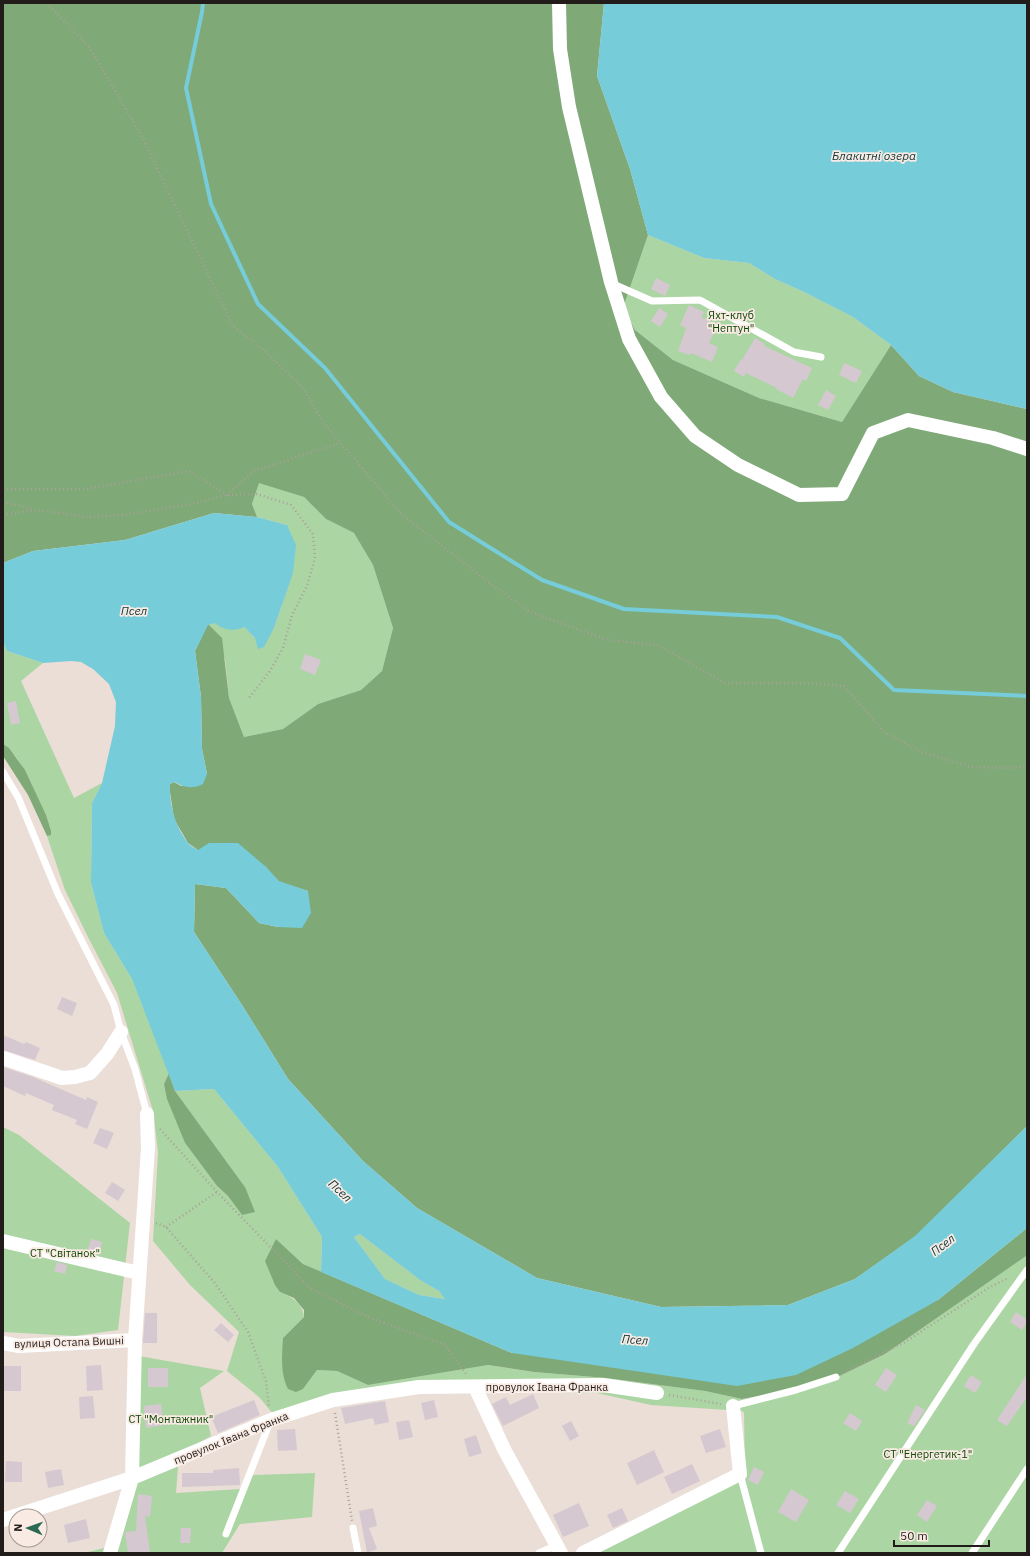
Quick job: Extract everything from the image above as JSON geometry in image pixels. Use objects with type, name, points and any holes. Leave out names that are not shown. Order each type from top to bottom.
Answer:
[{"type":"street","points":[[559,3],[560,49],[569,107],[610,282],[629,339],[661,397],[695,436],[738,465],[798,495],[842,494],[873,433],[908,420],[993,438],[1027,449]]},
{"type":"street","points":[[3,1058],[62,1078],[75,1077],[90,1073],[107,1054],[121,1032]]},
{"type":"street","points":[[110,1553],[132,1478],[135,1340],[148,1148],[147,1114]]},
{"type":"street","points":[[3,1242],[139,1273]]},
{"type":"street","name":"вулиця Остапа Вишні","points":[[3,1343],[19,1346],[135,1340]]},
{"type":"street","name":"провулок Івана Франка","points":[[3,1520],[132,1478],[271,1420],[333,1400],[419,1387],[603,1385],[657,1393]]},
{"type":"street","points":[[475,1387],[505,1451],[559,1549]]},
{"type":"street","points":[[583,1553],[740,1474],[733,1406]]},
{"type":"lane","points":[[610,282],[652,301],[700,300],[794,352],[821,357]]},
{"type":"lane","points":[[3,772],[18,797],[58,894],[114,1005],[121,1032],[135,1069],[147,1114]]},
{"type":"lane","points":[[838,1553],[974,1344],[1027,1270]]},
{"type":"lane","points":[[733,1406],[796,1390],[836,1377]]},
{"type":"lane","points":[[226,1534],[271,1420]]},
{"type":"lane","points":[[972,1553],[1027,1469]]},
{"type":"lane","points":[[740,1474],[761,1553]]},
{"type":"lane","points":[[353,1528],[358,1553]]},
{"type":"lane","points":[[540,1553],[559,1549]]},
{"type":"path","points":[[47,3],[90,48],[141,135],[233,326],[266,352],[302,387],[322,421],[402,514],[486,581],[530,612],[608,640],[658,645],[725,682],[804,683],[844,686],[884,732],[922,752],[971,767],[1014,768],[1027,765]]},
{"type":"path","points":[[227,495],[254,471],[340,443]]},
{"type":"path","points":[[3,490],[86,489],[188,471],[227,495]]},
{"type":"path","points":[[3,502],[36,510],[88,517],[125,515],[191,504],[227,495],[257,494],[291,505],[313,534],[315,558],[307,586],[292,615],[283,648],[270,671],[249,698]]},
{"type":"path","points":[[3,515],[36,510]]},
{"type":"path","points":[[147,1114],[217,1192],[310,1288],[368,1317],[445,1345],[475,1387]]},
{"type":"path","points":[[166,1227],[217,1192]]},
{"type":"path","points":[[144,1219],[166,1227],[214,1282],[248,1332],[266,1381],[271,1420]]},
{"type":"path","points":[[836,1377],[905,1342],[990,1287],[1015,1275]]},
{"type":"path","points":[[657,1393],[733,1406]]},
{"type":"path","points":[[333,1400],[353,1528]]},
{"type":"green space","points":[[3,3],[604,3],[597,76],[630,169],[648,235],[623,308],[635,330],[673,360],[759,398],[842,422],[891,345],[919,376],[953,392],[1027,409],[1027,1126],[916,1236],[855,1279],[788,1305],[661,1307],[537,1278],[417,1208],[363,1161],[288,1079],[194,932],[195,884],[226,888],[259,923],[278,927],[308,891],[279,882],[265,866],[198,850],[188,843],[174,819],[170,784],[174,782],[181,786],[207,774],[202,749],[201,697],[195,651],[208,624],[222,638],[229,698],[244,737],[283,729],[318,704],[361,690],[382,671],[393,628],[373,565],[354,533],[326,519],[304,497],[259,483],[252,504],[257,517],[214,513],[125,540],[33,551],[3,563]]},
{"type":"green space","name":"Яхт-клуб \"Нептун\"","points":[[648,235],[704,258],[749,263],[775,279],[853,317],[891,345],[842,422],[759,398],[673,360],[635,330],[623,308]]},
{"type":"green space","points":[[259,482],[304,497],[326,519],[354,533],[373,565],[393,628],[382,671],[361,690],[318,704],[283,729],[244,737],[229,698],[225,659],[208,624],[215,622],[244,627],[255,638],[274,628],[282,605],[287,525],[257,517],[252,504]]},
{"type":"green space","name":"СТ \"Енергетик-1\"","points":[[3,644],[7,651],[43,663],[21,681],[74,798],[102,783],[92,803],[91,883],[104,933],[132,979],[169,1073],[164,1084],[185,1143],[217,1186],[228,1196],[242,1215],[245,1187],[175,1091],[214,1089],[278,1167],[322,1237],[321,1272],[303,1264],[276,1239],[280,1292],[289,1296],[299,1304],[302,1308],[304,1317],[283,1338],[303,1389],[317,1370],[337,1371],[368,1385],[488,1365],[534,1372],[606,1378],[705,1391],[742,1399],[823,1384],[885,1354],[1027,1255],[1027,1553],[592,1553],[745,1474],[744,1413],[742,1411],[651,1405],[597,1393],[437,1389],[328,1407],[279,1421],[259,1397],[227,1371],[239,1332],[190,1285],[153,1241],[158,1152],[153,1111],[117,993],[65,890],[47,836],[50,835],[32,786],[20,762],[3,744]]},
{"type":"green space","points":[[3,744],[9,748],[25,770],[46,815],[51,835],[47,836],[28,795],[3,756]]},
{"type":"green space","points":[[169,1073],[175,1091],[245,1187],[255,1212],[242,1215],[228,1196],[217,1186],[185,1143],[167,1099],[164,1084]]},
{"type":"green space","name":"СТ \"Світанок\"","points":[[3,1127],[19,1135],[130,1223],[118,1330],[75,1336],[3,1332]]},
{"type":"green space","points":[[1027,1228],[1026,1256],[885,1354],[823,1384],[742,1399],[705,1391],[606,1378],[534,1372],[488,1365],[368,1385],[337,1371],[317,1370],[303,1389],[296,1392],[288,1389],[285,1383],[282,1364],[283,1338],[304,1317],[304,1310],[294,1298],[280,1292],[275,1285],[265,1261],[276,1239],[303,1264],[512,1353],[938,1300]]},
{"type":"green space","points":[[360,1234],[420,1280],[439,1291],[446,1299],[419,1295],[385,1279],[354,1237]]},
{"type":"green space","name":"СТ \"Монтажник\"","points":[[139,1356],[224,1371],[200,1388],[211,1436],[179,1454],[176,1493],[240,1489],[253,1475],[315,1473],[312,1517],[240,1524],[222,1553],[84,1553],[104,1548],[122,1532]]},
{"type":"water","name":"Блакитні озера","points":[[604,3],[1027,3],[1027,409],[953,392],[919,376],[891,345],[853,317],[775,279],[749,263],[704,258],[648,235],[630,169],[597,76]]},
{"type":"water","name":"Псел","points":[[214,513],[257,517],[287,525],[296,545],[293,573],[274,628],[264,647],[258,649],[255,638],[244,627],[229,630],[215,623],[208,625],[195,651],[201,697],[202,749],[207,774],[203,784],[196,787],[189,787],[182,786],[175,782],[170,784],[170,792],[176,823],[183,837],[190,845],[198,850],[209,843],[238,843],[265,866],[279,881],[308,891],[311,913],[302,928],[278,927],[259,923],[226,888],[195,884],[194,932],[288,1079],[363,1161],[417,1208],[537,1278],[661,1307],[788,1305],[855,1279],[915,1236],[1027,1126],[1027,1228],[938,1300],[853,1348],[796,1375],[737,1386],[512,1353],[321,1272],[322,1237],[278,1167],[214,1089],[175,1091],[132,979],[104,933],[91,883],[92,803],[102,783],[115,726],[116,702],[109,684],[93,669],[81,662],[71,661],[43,663],[7,651],[3,644],[3,563],[33,551],[125,540]],"holes":[[[360,1234],[420,1280],[439,1291],[445,1299],[419,1295],[385,1279],[354,1237]]]},
{"type":"building","points":[[656,278],[670,285],[665,296],[651,289]]},
{"type":"building","points":[[689,305],[704,312],[701,317],[718,324],[709,343],[718,347],[712,362],[691,353],[690,355],[678,351],[686,328],[680,325]]},
{"type":"building","points":[[659,308],[668,314],[660,327],[651,321]]},
{"type":"building","points":[[755,338],[765,344],[764,346],[812,368],[806,381],[803,379],[793,398],[776,389],[777,388],[746,373],[744,377],[734,371]]},
{"type":"building","points":[[844,363],[862,371],[856,383],[839,375]]},
{"type":"building","points":[[826,390],[836,396],[828,410],[818,405]]},
{"type":"building","points":[[305,654],[321,660],[315,675],[300,669]]},
{"type":"building","points":[[16,701],[20,723],[11,725],[7,703]]},
{"type":"building","points":[[62,997],[77,1003],[72,1016],[57,1009]]},
{"type":"building","points":[[3,1035],[24,1044],[26,1042],[40,1048],[35,1060],[3,1050]]},
{"type":"building","points":[[3,1067],[33,1077],[86,1100],[87,1097],[98,1102],[87,1129],[75,1124],[77,1120],[52,1110],[54,1105],[26,1093],[25,1096],[3,1086]]},
{"type":"building","points":[[100,1128],[114,1133],[107,1149],[93,1143]]},
{"type":"building","points":[[112,1182],[125,1190],[118,1201],[105,1193]]},
{"type":"building","points":[[91,1239],[102,1242],[99,1255],[87,1252]]},
{"type":"building","points":[[57,1262],[67,1265],[65,1274],[54,1271]]},
{"type":"building","points":[[1016,1312],[1027,1320],[1022,1330],[1010,1322]]},
{"type":"building","points":[[145,1313],[157,1313],[157,1343],[143,1343]]},
{"type":"building","points":[[221,1323],[234,1335],[228,1342],[214,1330]]},
{"type":"building","points":[[101,1365],[103,1390],[87,1391],[86,1366]]},
{"type":"building","points":[[3,1366],[21,1366],[21,1391],[3,1391]]},
{"type":"building","points":[[148,1368],[168,1368],[168,1387],[148,1387]]},
{"type":"building","points":[[886,1368],[897,1375],[886,1392],[875,1385]]},
{"type":"building","points":[[1027,1374],[1027,1397],[1007,1426],[997,1420]]},
{"type":"building","points":[[971,1375],[982,1382],[975,1393],[964,1386]]},
{"type":"building","points":[[533,1394],[539,1408],[503,1426],[492,1404],[506,1397],[510,1405]]},
{"type":"building","points":[[93,1396],[95,1418],[80,1419],[79,1397]]},
{"type":"building","points":[[254,1400],[260,1415],[218,1433],[211,1417]]},
{"type":"building","points":[[434,1400],[438,1417],[425,1420],[421,1403]]},
{"type":"building","points":[[385,1401],[389,1422],[375,1425],[373,1418],[345,1424],[341,1408]]},
{"type":"building","points":[[161,1404],[164,1425],[146,1428],[144,1406]]},
{"type":"building","points":[[916,1405],[925,1410],[914,1426],[907,1423]]},
{"type":"building","points":[[850,1413],[862,1421],[856,1431],[843,1423]]},
{"type":"building","points":[[409,1420],[413,1437],[399,1440],[396,1422]]},
{"type":"building","points":[[571,1421],[579,1436],[570,1441],[562,1426]]},
{"type":"building","points":[[295,1429],[297,1450],[278,1451],[277,1430]]},
{"type":"building","points":[[720,1429],[726,1447],[706,1453],[700,1436]]},
{"type":"building","points":[[476,1435],[482,1453],[469,1457],[464,1439]]},
{"type":"building","points":[[654,1450],[664,1472],[637,1485],[627,1463]]},
{"type":"building","points":[[6,1461],[22,1462],[22,1482],[5,1482]]},
{"type":"building","points":[[692,1464],[700,1481],[672,1494],[664,1477]]},
{"type":"building","points":[[754,1467],[764,1472],[758,1485],[748,1480]]},
{"type":"building","points":[[239,1468],[240,1485],[182,1487],[182,1473],[213,1473],[213,1470]]},
{"type":"building","points":[[61,1469],[64,1485],[48,1488],[45,1472]]},
{"type":"building","points":[[791,1489],[809,1500],[796,1522],[778,1512]]},
{"type":"building","points":[[845,1491],[859,1499],[850,1513],[836,1505]]},
{"type":"building","points":[[138,1494],[152,1496],[150,1517],[145,1516],[150,1553],[128,1553],[125,1532],[136,1531]]},
{"type":"building","points":[[927,1500],[937,1506],[927,1522],[917,1515]]},
{"type":"building","points":[[579,1503],[589,1526],[563,1537],[553,1515]]},
{"type":"building","points":[[373,1508],[377,1526],[369,1528],[377,1549],[367,1553],[359,1511]]},
{"type":"building","points":[[622,1508],[628,1521],[613,1528],[607,1515]]},
{"type":"building","points":[[86,1519],[90,1538],[68,1543],[64,1525]]},
{"type":"building","points":[[181,1528],[191,1528],[190,1543],[180,1543]]},
{"type":"waterway","points":[[203,3],[186,88],[211,204],[258,304],[325,368],[449,522],[542,580],[624,609],[777,617],[840,638],[894,690],[1027,696]]}]
